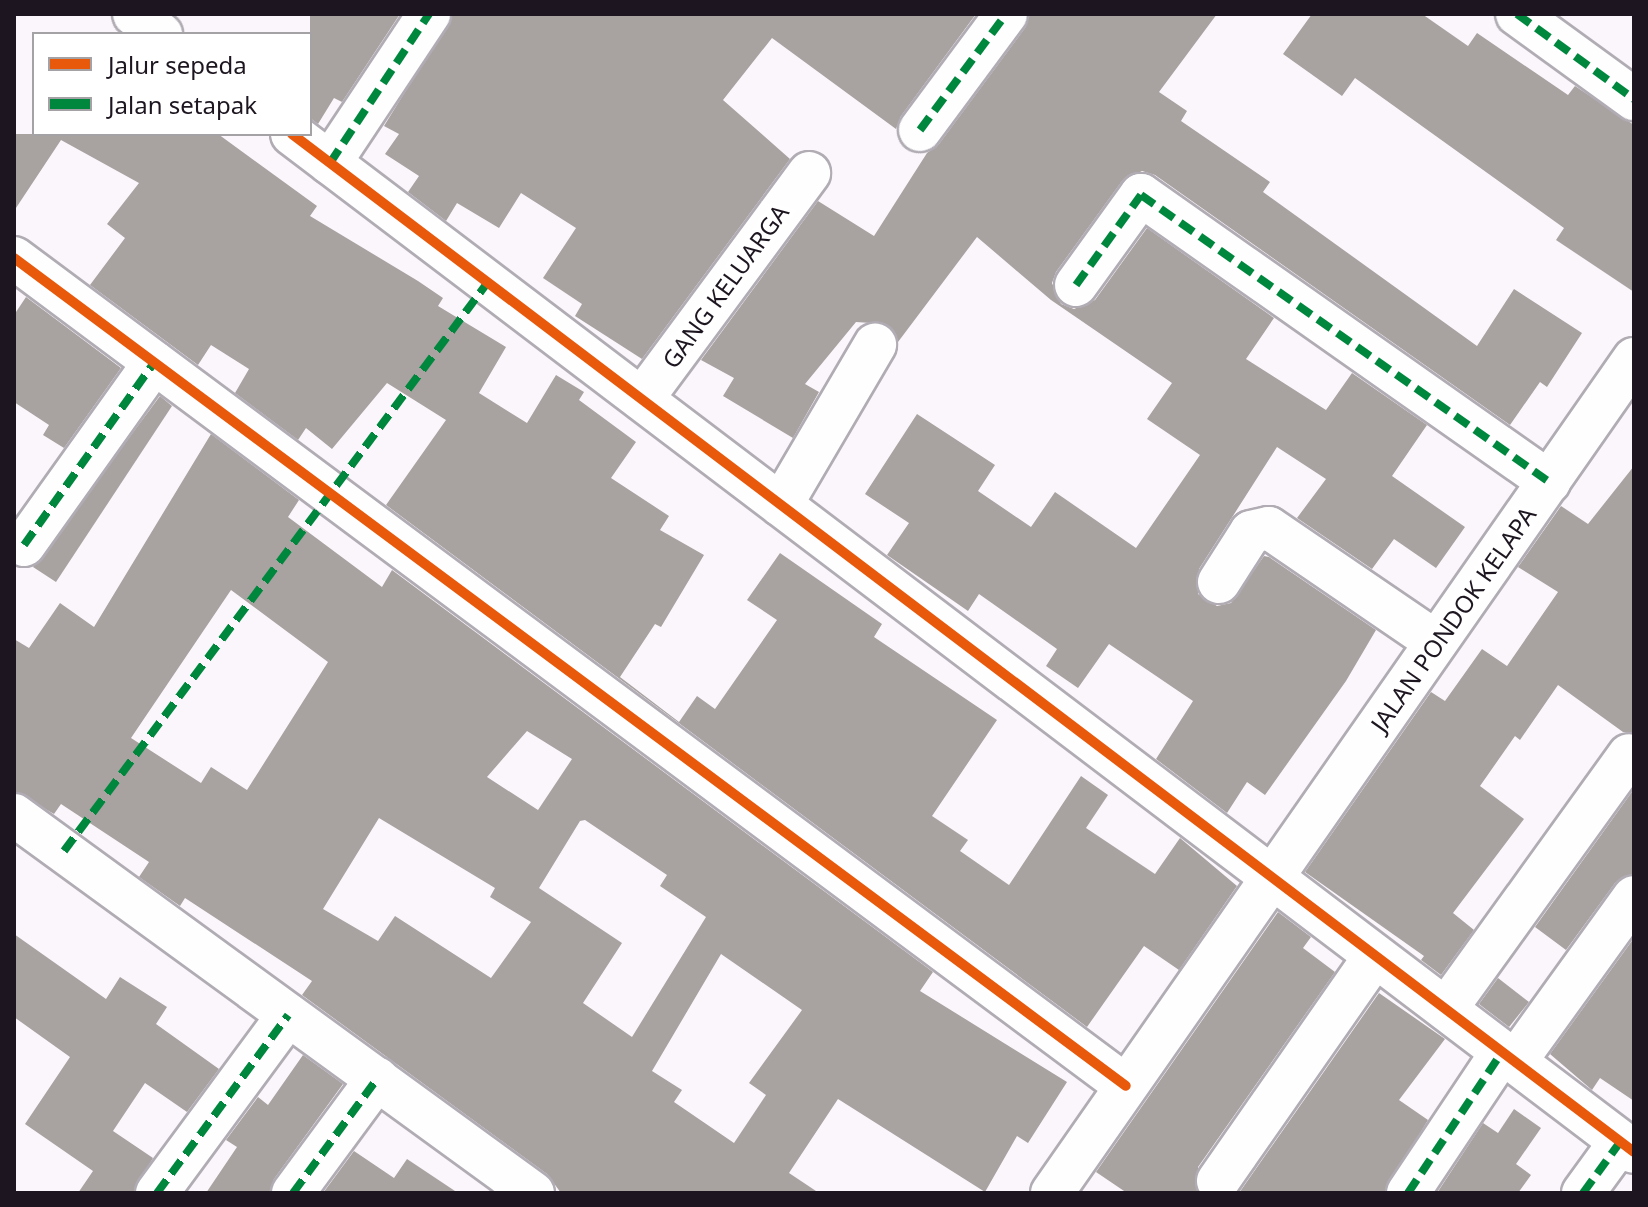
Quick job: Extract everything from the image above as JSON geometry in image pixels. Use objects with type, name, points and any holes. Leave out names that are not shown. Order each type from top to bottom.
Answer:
[{"type":"street","points":[[134,14],[158,32]]},
{"type":"street","points":[[330,163],[429,14]]},
{"type":"street","points":[[920,130],[1006,14]]},
{"type":"street","points":[[1517,14],[1634,99]]},
{"type":"street","points":[[295,136],[1627,1147],[1583,1193]]},
{"type":"street","name":"GANG KELUARGA","points":[[642,399],[809,173]]},
{"type":"street","points":[[1076,285],[1141,195],[1549,482]]},
{"type":"street","points":[[14,258],[1126,1086]]},
{"type":"street","points":[[781,505],[875,345]]},
{"type":"street","name":"JALAN PONDOK KELAPA","points":[[1052,1193],[1634,359]]},
{"type":"street","points":[[24,545],[154,363]]},
{"type":"street","points":[[1219,582],[1251,532],[1269,528],[1436,642]]},
{"type":"street","points":[[1446,1009],[1629,755]]},
{"type":"street","points":[[14,815],[533,1193]]},
{"type":"street","points":[[1408,1193],[1508,1057],[1634,897]]},
{"type":"street","points":[[1218,1181],[1375,956]]},
{"type":"street","points":[[157,1193],[288,1015]]},
{"type":"street","points":[[293,1193],[377,1079]]},
{"type":"building","points":[[310,14],[400,14],[342,102],[334,98],[318,124],[312,120]]},
{"type":"building","points":[[453,14],[976,14],[901,116],[896,129],[772,38],[723,100],[790,159],[642,359],[575,316],[582,304],[543,278],[576,228],[521,193],[499,228],[457,203],[446,221],[408,192],[419,176],[385,154],[399,134],[384,126]]},
{"type":"building","points":[[1030,14],[1217,14],[1159,92],[1187,111],[1181,121],[1270,182],[1263,192],[1477,346],[1514,289],[1582,333],[1547,387],[1540,382],[1510,425],[1155,175],[1142,171],[1122,181],[1056,272],[1052,283],[1061,304],[1074,309],[1095,300],[1147,228],[1274,318],[1246,359],[1326,410],[1352,373],[1427,425],[1392,476],[1465,527],[1436,568],[1394,539],[1372,569],[1297,518],[1326,479],[1277,447],[1199,569],[1198,594],[1217,606],[1231,603],[1264,556],[1269,557],[1376,630],[1346,681],[1265,795],[1247,782],[1227,813],[1156,759],[1193,701],[1109,644],[1078,688],[1046,666],[1057,649],[979,594],[968,611],[887,555],[909,523],[865,494],[917,414],[995,465],[978,491],[1031,527],[1055,492],[1136,548],[1200,455],[1147,419],[1172,383],[1051,300],[977,237],[898,342],[886,324],[856,322],[805,384],[819,392],[793,438],[723,396],[734,378],[701,360],[818,201],[874,236],[927,153],[939,144],[1025,28]]},
{"type":"building","points":[[1312,14],[1422,14],[1468,46],[1477,33],[1568,95],[1575,86],[1634,125],[1634,292],[1556,240],[1564,228],[1355,78],[1342,96],[1283,54]]},
{"type":"building","points":[[14,134],[221,136],[317,206],[310,216],[418,281],[443,298],[438,306],[506,347],[479,393],[527,423],[556,375],[584,392],[579,400],[636,442],[611,478],[669,516],[660,530],[704,555],[661,627],[655,624],[620,677],[679,722],[697,696],[715,709],[777,620],[747,600],[780,553],[882,624],[874,637],[997,720],[932,816],[968,840],[960,851],[1009,885],[1081,776],[1108,795],[1086,828],[1155,874],[1180,838],[1237,886],[1179,970],[1144,946],[1087,1027],[386,505],[446,420],[387,383],[332,449],[306,428],[298,440],[235,393],[249,369],[211,345],[198,365],[90,285],[125,238],[107,224],[139,183],[61,140],[14,211]]},
{"type":"building","points":[[26,297],[121,368],[64,448],[43,435],[49,425],[14,402],[14,315]]},
{"type":"building","points":[[160,396],[172,406],[56,582],[33,567]]},
{"type":"building","points":[[211,434],[299,500],[288,517],[382,587],[392,570],[933,972],[920,991],[1067,1082],[1028,1143],[1017,1136],[985,1192],[838,1099],[789,1173],[819,1193],[561,1193],[547,1174],[302,995],[312,981],[185,898],[180,906],[139,877],[149,862],[61,804],[54,814],[14,791],[14,639],[29,648],[60,603],[94,627]],"holes":[[[231,590],[328,662],[247,790],[211,767],[201,783],[131,738]],[[527,731],[572,759],[538,810],[487,777]],[[379,818],[495,888],[490,897],[531,922],[491,978],[395,916],[378,941],[323,909]],[[585,820],[667,875],[660,886],[706,917],[632,1037],[583,1003],[622,943],[539,888],[580,821]],[[721,954],[802,1010],[749,1083],[766,1095],[734,1143],[674,1102],[682,1090],[652,1071]]]},
{"type":"building","points":[[1634,466],[1634,732],[1623,732],[1558,685],[1520,740],[1515,736],[1480,786],[1524,819],[1453,913],[1474,930],[1441,975],[1421,960],[1424,956],[1305,872],[1431,692],[1445,701],[1482,649],[1507,666],[1558,592],[1518,567],[1561,506],[1588,524]]},
{"type":"building","points":[[1634,789],[1634,873],[1615,883],[1566,950],[1535,927]]},
{"type":"building","points":[[1278,912],[1311,937],[1303,948],[1335,972],[1198,1167],[1198,1193],[1127,1193],[1096,1172]]},
{"type":"building","points":[[14,934],[106,999],[120,977],[167,1007],[156,1024],[219,1069],[187,1112],[145,1083],[113,1131],[153,1158],[133,1193],[78,1193],[93,1171],[25,1124],[70,1057],[14,1017]]},
{"type":"building","points":[[1634,938],[1634,1101],[1600,1078],[1592,1090],[1550,1054]]},
{"type":"building","points":[[1498,978],[1529,1002],[1509,1027],[1479,1004]]},
{"type":"building","points":[[1379,993],[1445,1039],[1399,1100],[1428,1120],[1384,1193],[1239,1193]]},
{"type":"building","points":[[303,1055],[343,1084],[274,1179],[269,1193],[206,1193],[237,1147],[226,1140],[258,1097],[268,1105]]},
{"type":"building","points":[[1514,1109],[1541,1128],[1516,1164],[1531,1175],[1518,1193],[1437,1193],[1483,1123],[1498,1133]]},
{"type":"building","points":[[354,1151],[394,1178],[407,1159],[458,1193],[323,1193]]},
{"type":"marked path","points":[[330,163],[429,14]]},
{"type":"marked path","points":[[920,130],[1006,14]]},
{"type":"marked path","points":[[1517,14],[1634,99]]},
{"type":"marked path","points":[[1076,285],[1141,195],[1549,482]]},
{"type":"marked path","points":[[64,851],[488,282]]},
{"type":"marked path","points":[[24,545],[154,363]]},
{"type":"marked path","points":[[157,1193],[288,1015]]},
{"type":"marked path","points":[[1408,1193],[1502,1052]]},
{"type":"marked path","points":[[293,1193],[377,1079]]},
{"type":"marked path","points":[[1583,1193],[1620,1142]]},
{"type":"cycle path","points":[[295,136],[1634,1152]]},
{"type":"cycle path","points":[[14,258],[1126,1086]]}]
